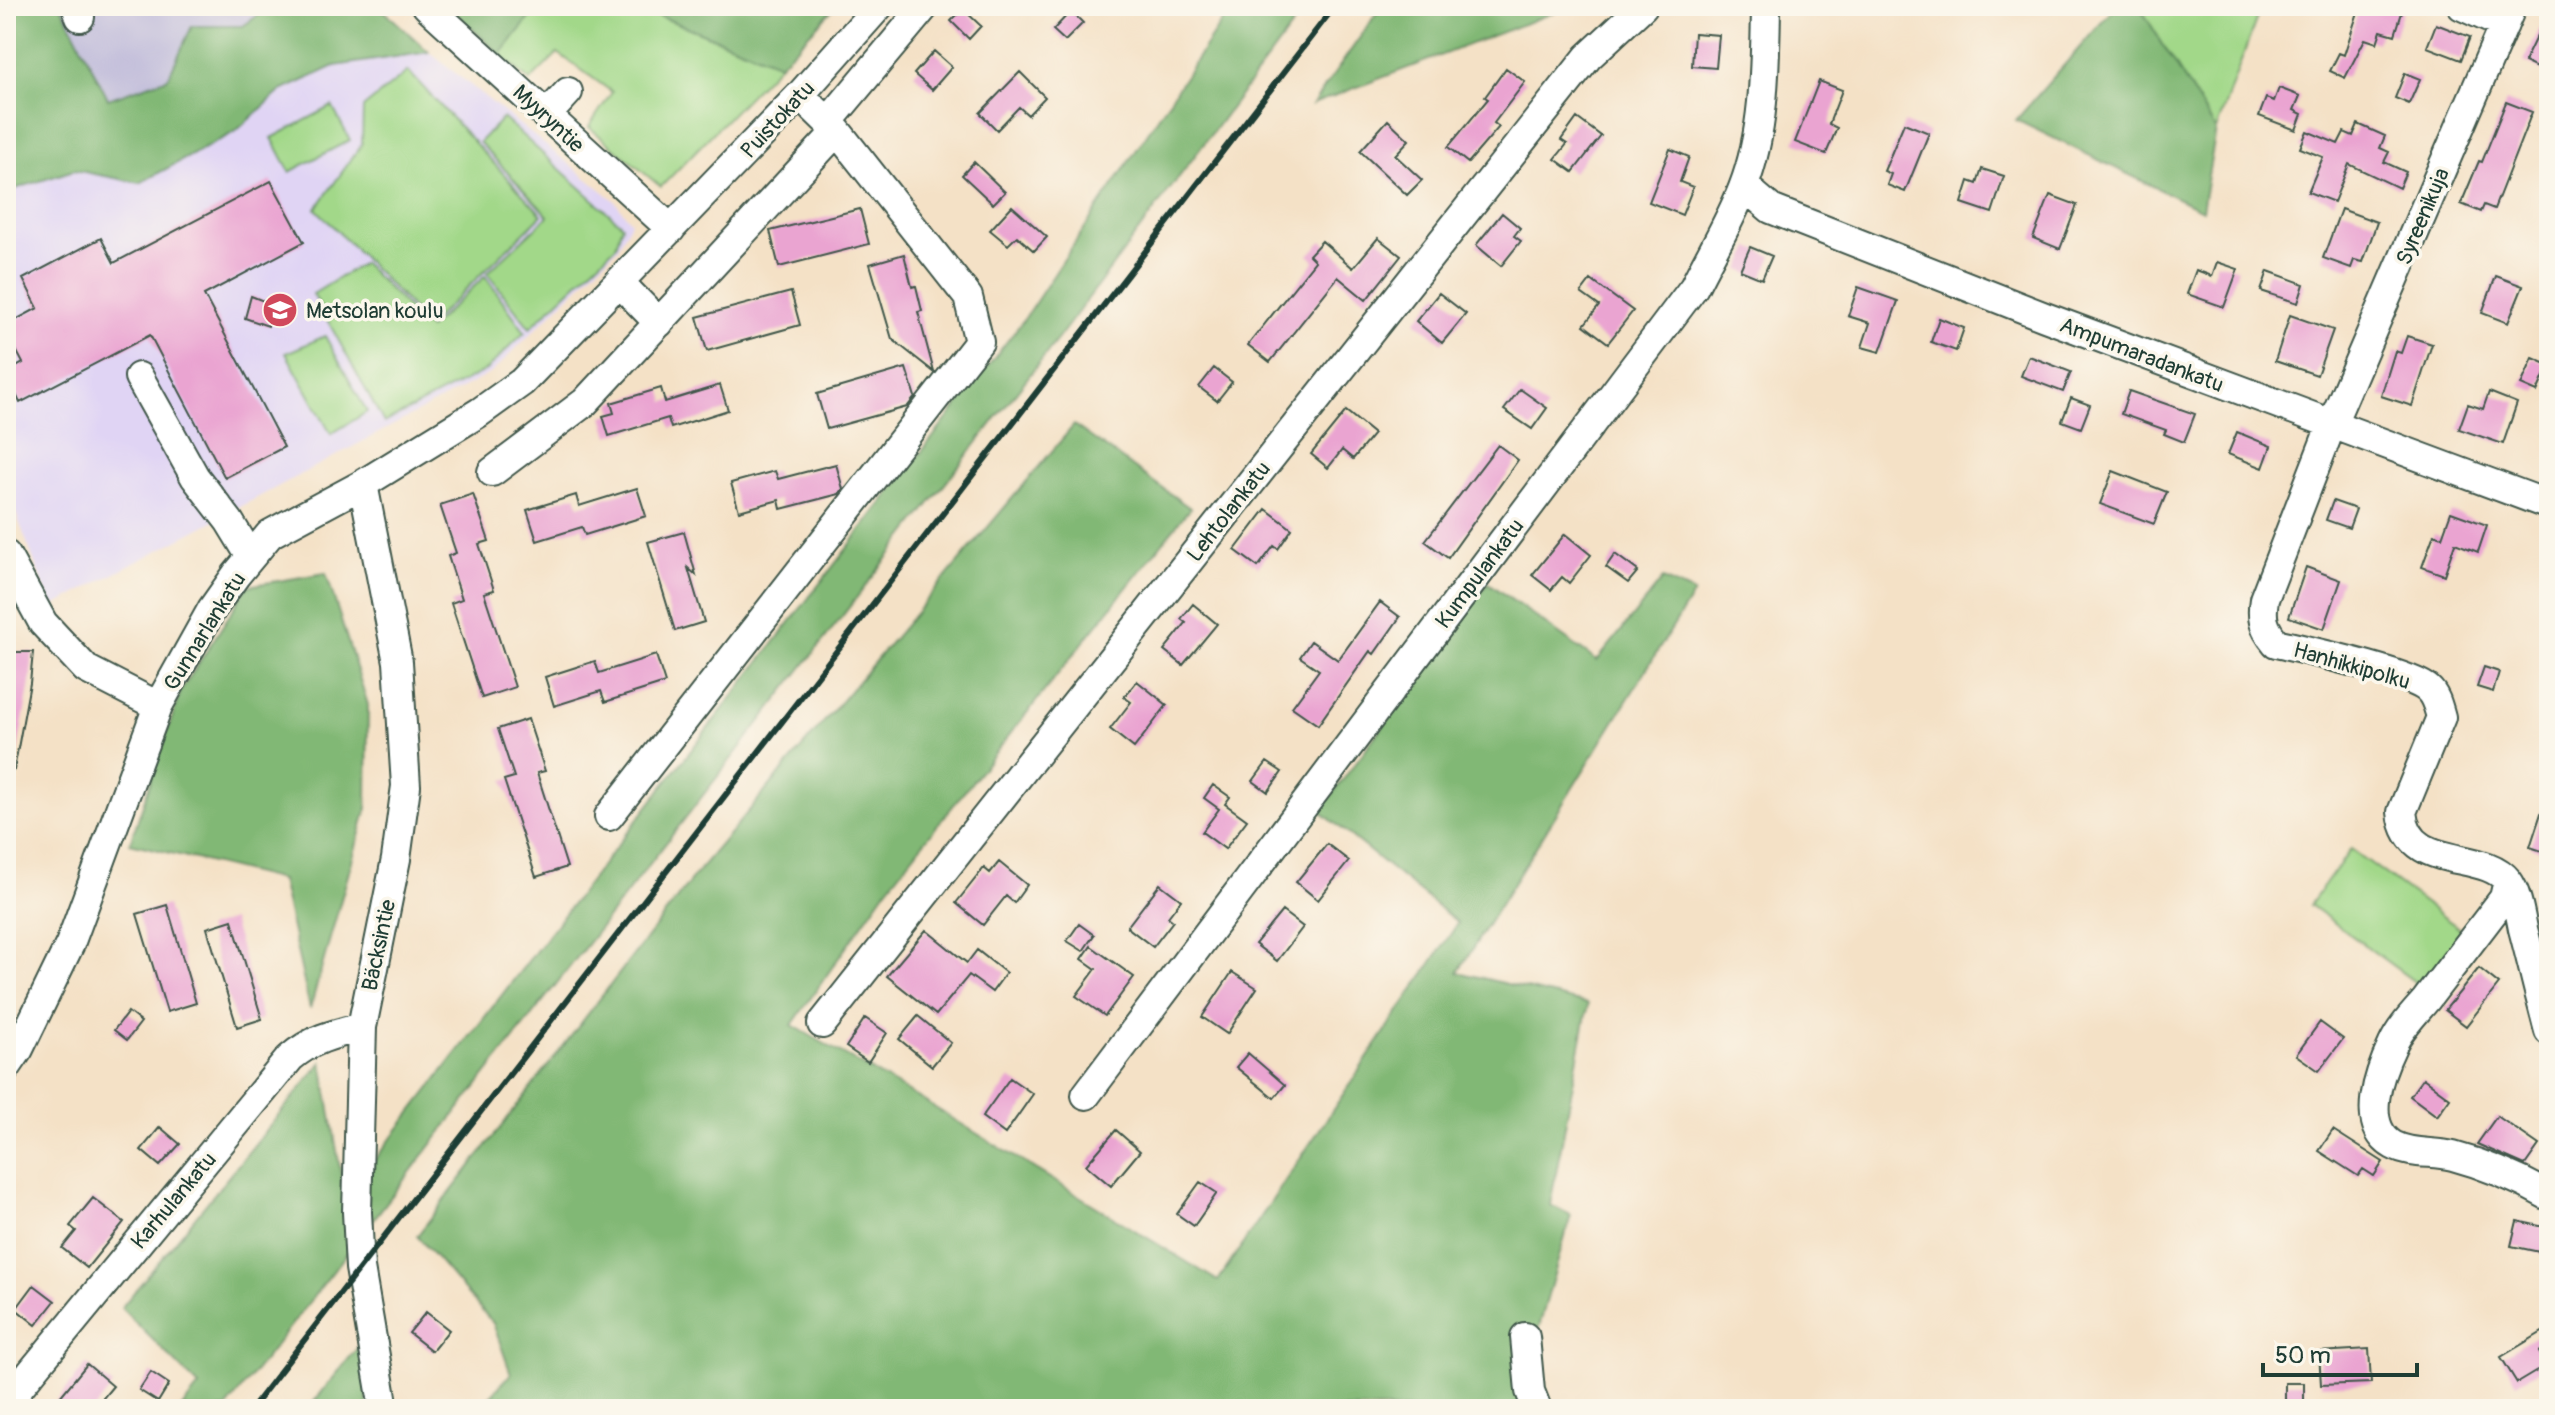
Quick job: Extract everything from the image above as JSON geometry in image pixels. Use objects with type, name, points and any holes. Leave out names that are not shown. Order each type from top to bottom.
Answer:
[{"type":"street","name":"Myyryntie","points":[[427,6],[671,229]]},
{"type":"street","name":"Puistokatu","points":[[671,229],[800,95],[879,6]]},
{"type":"street","points":[[492,472],[585,402],[659,323],[832,126],[925,6]]},
{"type":"street","name":"Lehtolankatu","points":[[822,1024],[1588,57],[1643,6]]},
{"type":"street","name":"Kumpulankatu","points":[[1086,1095],[1694,287],[1744,186],[1757,132],[1765,55],[1766,6]]},
{"type":"street","points":[[2462,6],[2508,16]]},
{"type":"street","name":"Syreenikuja","points":[[2331,426],[2508,16]]},
{"type":"street","points":[[546,116],[568,92]]},
{"type":"street","points":[[609,816],[979,342],[968,297],[832,126],[800,95]]},
{"type":"street","name":"Ampumaradankatu","points":[[1744,186],[1771,209],[2331,426],[2549,505]]},
{"type":"street","name":"Gunnarlankatu","points":[[6,1068],[19,1049],[70,944],[158,706],[212,609],[251,557],[270,534],[363,484],[480,412],[522,382],[671,229]]},
{"type":"street","points":[[619,282],[659,323]]},
{"type":"street","points":[[139,377],[195,477],[229,521],[251,557]]},
{"type":"street","name":"Hanhikkipolku","points":[[2331,426],[2264,599],[2262,618],[2266,631],[2276,643],[2397,675],[2427,687],[2437,702],[2441,717],[2402,812],[2403,826],[2426,850],[2494,871],[2508,881]]},
{"type":"street","name":"Bäcksintie","points":[[363,484],[398,662],[406,786],[396,859],[362,1027],[357,1226],[360,1268],[384,1409]]},
{"type":"street","points":[[6,555],[43,623],[86,669],[158,706]]},
{"type":"street","points":[[2508,881],[2517,903],[2549,1031]]},
{"type":"street","points":[[2508,881],[2504,898],[2394,1041],[2380,1077],[2374,1107],[2377,1127],[2392,1144],[2417,1152],[2450,1155],[2482,1165],[2525,1182],[2549,1196]]},
{"type":"street","name":"Karhulankatu","points":[[6,1403],[290,1058],[323,1036],[362,1027]]},
{"type":"street","points":[[1525,1337],[1530,1391],[1537,1409]]},
{"type":"shaded area","points":[[61,6],[271,6],[243,26],[193,27],[168,78],[108,99]]},
{"type":"shaded area","name":"Metsolan koulu","points":[[429,52],[614,200],[631,222],[618,248],[491,373],[52,607],[6,488],[6,192],[74,170],[140,183],[235,132],[281,91],[335,66]]},
{"type":"green space","points":[[6,6],[61,6],[108,99],[168,78],[192,26],[243,26],[271,6],[379,6],[429,52],[335,66],[281,91],[235,132],[140,183],[74,170],[6,192]]},
{"type":"green space","points":[[448,6],[555,6],[538,7],[500,55]]},
{"type":"green space","points":[[634,6],[780,64],[661,187],[589,127],[612,92],[558,53],[530,81],[500,55],[538,7]]},
{"type":"green space","points":[[634,6],[823,6],[832,10],[780,64]]},
{"type":"green space","points":[[1232,6],[1307,6],[1060,336],[226,1409],[181,1409],[199,1386],[121,1308],[322,1062],[345,1198],[1025,318]]},
{"type":"green space","points":[[1382,6],[1571,6],[1313,104]]},
{"type":"green space","points":[[2116,6],[2139,6],[2216,130],[2202,210],[2016,120]]},
{"type":"green space","points":[[2139,6],[2261,6],[2216,130]]},
{"type":"green space","points":[[408,71],[542,215],[429,325],[316,209],[362,144],[363,108]]},
{"type":"green space","points":[[332,106],[350,140],[290,172],[272,138]]},
{"type":"green space","points":[[503,118],[622,225],[616,246],[530,328],[487,273],[548,216],[479,142]]},
{"type":"green space","points":[[363,263],[429,329],[485,276],[525,332],[486,370],[384,423],[313,294]]},
{"type":"green space","points":[[325,336],[367,412],[331,434],[286,353]]},
{"type":"green space","points":[[1074,425],[1190,508],[886,890],[792,1025],[919,1098],[1218,1281],[1458,923],[1320,811],[1488,583],[1597,661],[1663,579],[1694,593],[1458,972],[1588,1004],[1550,1205],[1571,1215],[1539,1327],[1518,1334],[1527,1409],[443,1409],[484,1403],[511,1374],[493,1323],[417,1236],[699,870]]},
{"type":"green space","points":[[326,573],[368,705],[367,808],[310,1009],[281,880],[130,843],[181,691],[248,586]]},
{"type":"green space","points":[[2351,849],[2471,937],[2430,993],[2310,905]]},
{"type":"green space","points":[[363,1341],[368,1409],[308,1409]]},
{"type":"building","points":[[2360,6],[2404,6],[2395,35],[2381,31],[2377,43],[2365,39],[2345,78],[2330,71],[2339,53],[2344,55]]},
{"type":"building","points":[[963,9],[981,26],[969,39],[951,21]]},
{"type":"building","points":[[2549,10],[2549,74],[2524,62]]},
{"type":"building","points":[[1071,11],[1083,23],[1065,41],[1053,30]]},
{"type":"building","points":[[2436,24],[2470,37],[2461,60],[2427,47]]},
{"type":"building","points":[[1694,33],[1719,35],[1716,68],[1692,66]]},
{"type":"building","points":[[934,51],[952,67],[932,90],[914,74]]},
{"type":"building","points":[[1506,68],[1525,82],[1494,123],[1499,127],[1468,163],[1448,147],[1488,99],[1485,97]]},
{"type":"building","points":[[1020,72],[1045,97],[1028,115],[1019,107],[997,130],[980,113]]},
{"type":"building","points":[[2405,73],[2420,79],[2409,104],[2395,98]]},
{"type":"building","points":[[1819,81],[1842,90],[1829,124],[1837,128],[1826,154],[1795,142]]},
{"type":"building","points":[[2279,88],[2300,96],[2294,110],[2302,114],[2296,130],[2259,116],[2266,98],[2274,101]]},
{"type":"building","points":[[2506,102],[2532,112],[2494,209],[2484,205],[2481,212],[2461,204]]},
{"type":"building","points":[[1577,118],[1601,136],[1573,172],[1555,159],[1567,144],[1561,140]]},
{"type":"building","points":[[1388,120],[1409,140],[1395,155],[1422,180],[1407,195],[1360,151]]},
{"type":"building","points":[[1904,123],[1929,133],[1905,192],[1887,185],[1891,174],[1884,171]]},
{"type":"building","points":[[2358,124],[2385,136],[2380,148],[2389,152],[2384,162],[2406,172],[2399,188],[2349,164],[2334,202],[2308,192],[2323,157],[2300,148],[2307,131],[2338,144],[2344,132],[2353,136]]},
{"type":"building","points":[[1670,149],[1689,157],[1680,182],[1693,187],[1682,215],[1649,202]]},
{"type":"building","points":[[974,162],[1005,192],[993,204],[962,175]]},
{"type":"building","points":[[1982,169],[2004,176],[1992,213],[1962,203],[1969,181],[1977,184]]},
{"type":"building","points":[[271,181],[304,242],[204,295],[284,447],[225,478],[150,335],[20,403],[6,373],[23,363],[6,331],[6,325],[38,308],[23,279],[101,238],[114,263]]},
{"type":"building","points":[[2050,195],[2077,205],[2060,249],[2033,238]]},
{"type":"building","points":[[1012,206],[1047,237],[1034,251],[1017,236],[1008,245],[990,230]]},
{"type":"building","points":[[860,209],[869,244],[779,267],[770,231]]},
{"type":"building","points":[[2341,209],[2377,222],[2363,262],[2354,260],[2351,268],[2323,258]]},
{"type":"building","points":[[1502,213],[1520,228],[1514,236],[1521,241],[1501,266],[1476,245]]},
{"type":"building","points":[[1378,238],[1401,256],[1366,300],[1338,277],[1270,362],[1248,345],[1315,261],[1309,255],[1322,241],[1353,268]]},
{"type":"building","points":[[1750,247],[1772,256],[1762,279],[1740,270]]},
{"type":"building","points":[[904,254],[912,287],[916,286],[922,311],[918,312],[934,372],[892,339],[870,264]]},
{"type":"building","points":[[2217,262],[2238,269],[2224,307],[2187,294],[2196,270],[2212,276]]},
{"type":"building","points":[[2268,271],[2304,284],[2298,303],[2261,291]]},
{"type":"building","points":[[2496,276],[2523,286],[2508,323],[2482,313]]},
{"type":"building","points":[[1591,280],[1633,311],[1608,343],[1584,325],[1599,306],[1581,293]]},
{"type":"building","points":[[1858,287],[1898,301],[1880,352],[1862,347],[1870,323],[1848,316]]},
{"type":"building","points":[[791,292],[800,325],[707,351],[697,317]]},
{"type":"building","points":[[1439,293],[1466,314],[1442,343],[1416,321]]},
{"type":"building","points":[[251,296],[274,305],[268,326],[245,318]]},
{"type":"building","points":[[2290,315],[2333,330],[2317,375],[2275,361]]},
{"type":"building","points":[[1939,318],[1964,328],[1956,351],[1931,342]]},
{"type":"building","points":[[2407,336],[2432,344],[2412,406],[2381,396],[2395,351],[2401,353]]},
{"type":"building","points":[[2029,356],[2071,372],[2063,392],[2021,376]]},
{"type":"building","points":[[2533,358],[2549,365],[2537,392],[2521,385]]},
{"type":"building","points":[[906,368],[915,397],[907,407],[827,429],[817,394]]},
{"type":"building","points":[[1214,368],[1232,382],[1217,401],[1199,387]]},
{"type":"building","points":[[720,385],[728,410],[671,428],[668,418],[609,436],[603,416],[614,413],[611,403],[661,388],[665,402]]},
{"type":"building","points":[[1520,389],[1547,408],[1532,429],[1504,410]]},
{"type":"building","points":[[2129,391],[2195,414],[2184,442],[2164,434],[2166,430],[2121,414]]},
{"type":"building","points":[[2489,392],[2517,403],[2503,444],[2459,429],[2468,404],[2483,409]]},
{"type":"building","points":[[2071,398],[2090,405],[2081,428],[2062,421]]},
{"type":"building","points":[[1346,411],[1374,434],[1353,459],[1342,450],[1328,468],[1311,454]]},
{"type":"building","points":[[2237,432],[2271,446],[2263,468],[2228,454]]},
{"type":"building","points":[[1498,445],[1518,460],[1448,558],[1425,541]]},
{"type":"building","points":[[836,464],[843,489],[839,494],[781,509],[779,500],[739,511],[731,483],[775,471],[778,479]]},
{"type":"building","points":[[2113,471],[2167,492],[2154,524],[2100,504]]},
{"type":"building","points":[[637,488],[646,516],[585,535],[582,527],[537,541],[527,510],[576,495],[579,506]]},
{"type":"building","points":[[473,494],[489,541],[479,544],[494,590],[484,593],[515,687],[482,698],[451,603],[462,599],[448,556],[456,553],[440,505]]},
{"type":"building","points":[[2333,501],[2356,509],[2349,528],[2326,520]]},
{"type":"building","points":[[1266,509],[1292,529],[1278,549],[1274,546],[1258,567],[1235,550]]},
{"type":"building","points":[[2451,512],[2487,525],[2478,552],[2455,543],[2444,575],[2422,567],[2434,534],[2442,537]]},
{"type":"building","points":[[684,532],[696,575],[688,568],[704,622],[675,631],[648,542]]},
{"type":"building","points":[[1565,534],[1591,555],[1569,583],[1562,577],[1551,590],[1532,575]]},
{"type":"building","points":[[1615,554],[1638,571],[1628,583],[1606,567]]},
{"type":"building","points":[[2306,567],[2341,580],[2324,629],[2289,617]]},
{"type":"building","points":[[1380,602],[1400,617],[1374,654],[1370,651],[1318,725],[1292,707],[1319,670],[1300,657],[1311,641],[1338,660]]},
{"type":"building","points":[[1193,604],[1217,624],[1183,665],[1164,650],[1186,623],[1181,619]]},
{"type":"building","points":[[6,652],[33,652],[14,770],[6,770]]},
{"type":"building","points":[[656,655],[665,683],[605,702],[601,691],[554,706],[545,677],[595,661],[599,673]]},
{"type":"building","points":[[2484,667],[2499,672],[2493,692],[2477,687]]},
{"type":"building","points":[[1137,681],[1167,705],[1134,748],[1110,729],[1131,702],[1124,697]]},
{"type":"building","points":[[528,719],[545,771],[537,773],[567,867],[536,877],[504,780],[514,777],[498,729]]},
{"type":"building","points":[[1267,762],[1282,772],[1268,792],[1253,781]]},
{"type":"building","points":[[1213,785],[1230,797],[1225,804],[1247,820],[1225,849],[1202,832],[1219,809],[1204,798]]},
{"type":"building","points":[[2546,798],[2549,799],[2549,839],[2545,852],[2530,847]]},
{"type":"building","points":[[1327,844],[1349,861],[1318,900],[1296,882]]},
{"type":"building","points":[[999,862],[1027,885],[1014,903],[1006,896],[983,925],[956,903],[984,868],[990,873]]},
{"type":"building","points":[[1160,884],[1181,900],[1168,917],[1173,921],[1153,947],[1127,927]]},
{"type":"building","points":[[167,905],[196,1003],[167,1012],[137,914]]},
{"type":"building","points":[[1282,911],[1303,927],[1277,961],[1255,944]]},
{"type":"building","points":[[232,920],[262,1019],[237,1027],[207,928]]},
{"type":"building","points":[[1079,924],[1094,935],[1083,951],[1067,941]]},
{"type":"building","points":[[926,930],[967,963],[977,950],[1006,973],[992,992],[969,975],[936,1015],[887,976]]},
{"type":"building","points":[[1091,946],[1134,977],[1105,1016],[1076,996],[1096,969],[1082,959]]},
{"type":"building","points":[[2479,968],[2499,984],[2466,1026],[2445,1010]]},
{"type":"building","points":[[1232,972],[1257,988],[1227,1034],[1202,1017]]},
{"type":"building","points":[[128,1012],[141,1022],[127,1040],[114,1030]]},
{"type":"building","points":[[918,1016],[951,1043],[932,1066],[899,1039]]},
{"type":"building","points":[[865,1018],[887,1033],[868,1062],[846,1047]]},
{"type":"building","points":[[2320,1022],[2343,1039],[2319,1071],[2296,1055]]},
{"type":"building","points":[[1248,1053],[1285,1085],[1274,1098],[1236,1067]]},
{"type":"building","points":[[1010,1078],[1033,1094],[1005,1134],[982,1117]]},
{"type":"building","points":[[2423,1078],[2450,1098],[2437,1116],[2410,1096]]},
{"type":"building","points":[[2497,1116],[2539,1145],[2525,1165],[2477,1144]]},
{"type":"building","points":[[160,1127],[180,1144],[160,1166],[141,1150]]},
{"type":"building","points":[[1116,1130],[1140,1151],[1111,1186],[1086,1165]]},
{"type":"building","points":[[2333,1130],[2383,1162],[2374,1176],[2363,1169],[2358,1176],[2319,1151]]},
{"type":"building","points":[[1200,1182],[1217,1193],[1194,1226],[1177,1214]]},
{"type":"building","points":[[93,1198],[124,1222],[87,1268],[62,1248],[76,1231],[70,1226]]},
{"type":"building","points":[[2517,1221],[2549,1228],[2549,1254],[2511,1246]]},
{"type":"building","points":[[34,1285],[55,1301],[36,1325],[16,1309]]},
{"type":"building","points":[[426,1312],[449,1330],[432,1351],[409,1333]]},
{"type":"building","points":[[2549,1328],[2549,1346],[2539,1352],[2547,1365],[2517,1383],[2501,1357]]},
{"type":"building","points":[[2369,1349],[2371,1383],[2321,1385],[2319,1352]]},
{"type":"building","points":[[87,1364],[113,1386],[94,1409],[50,1409]]},
{"type":"building","points":[[151,1372],[169,1384],[158,1402],[139,1390]]},
{"type":"building","points":[[2285,1383],[2304,1383],[2304,1409],[2285,1409]]},
{"type":"railway","points":[[251,1409],[1335,6]]},
{"type":"place","name":"Metsolan koulu","points":[[280,310]]}]
